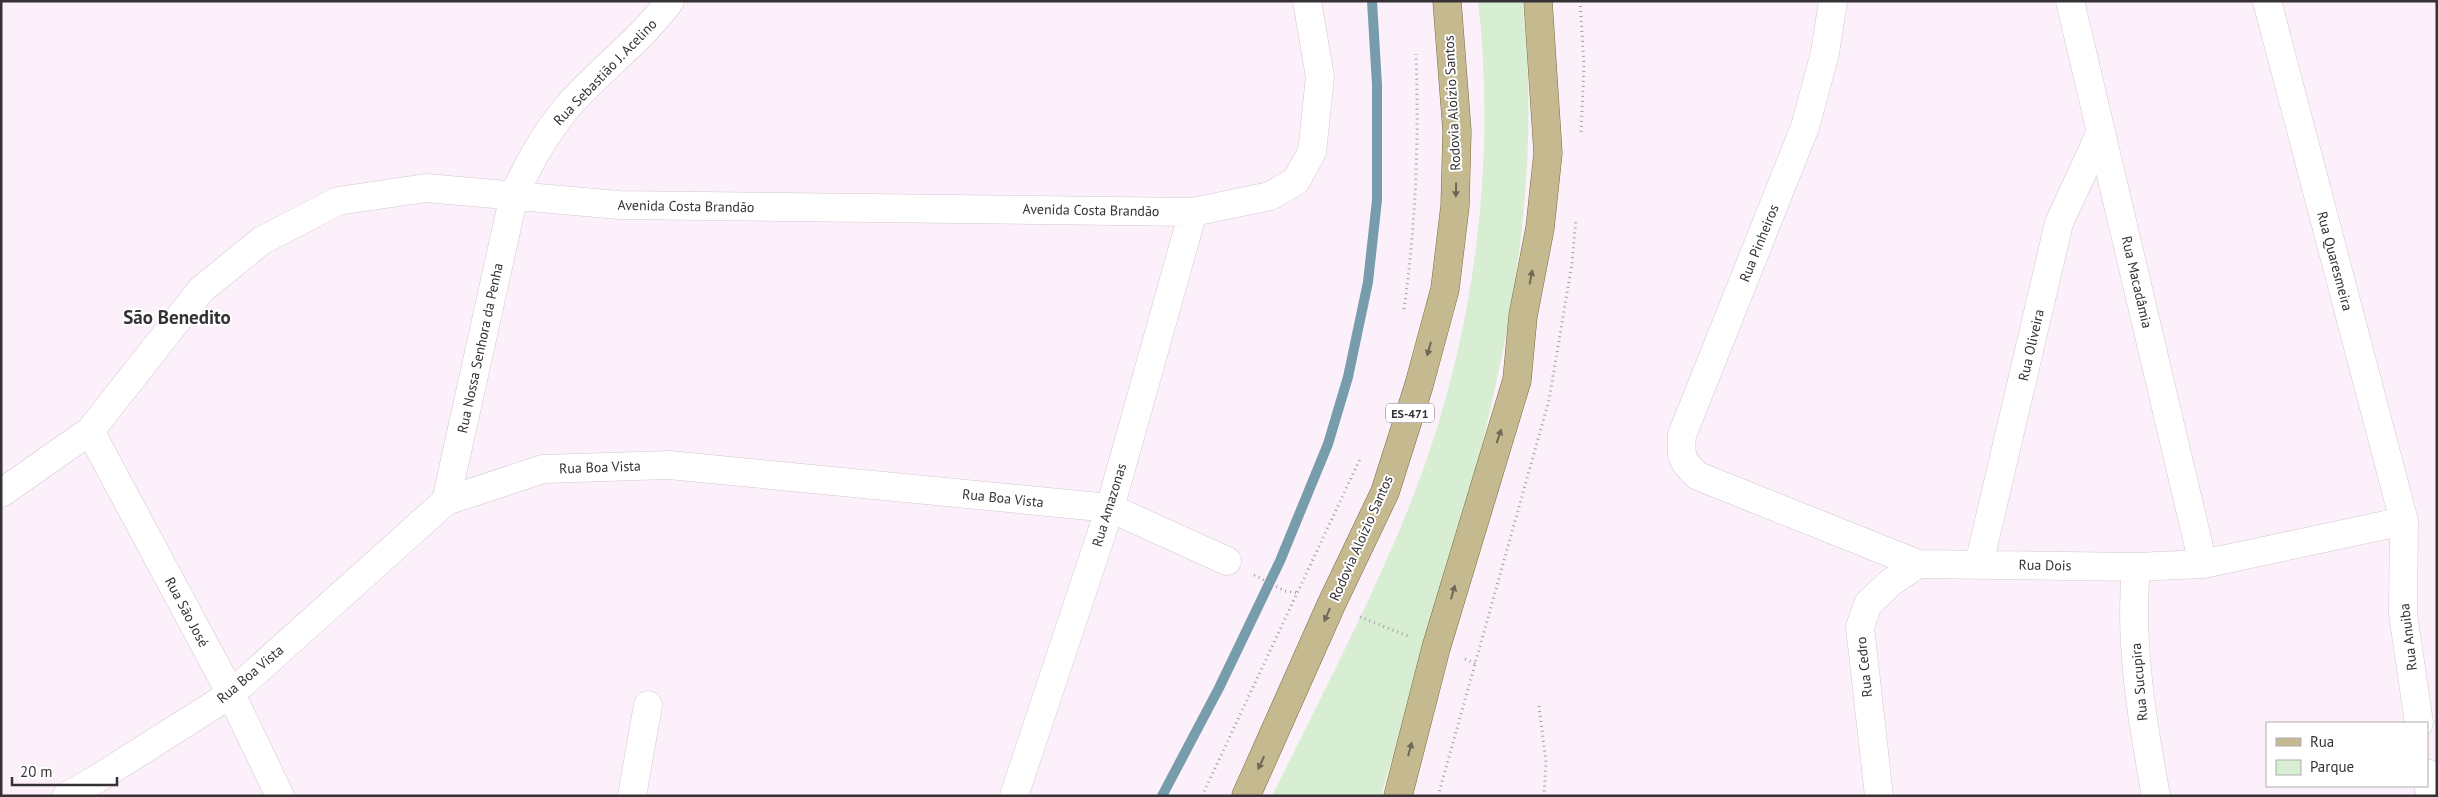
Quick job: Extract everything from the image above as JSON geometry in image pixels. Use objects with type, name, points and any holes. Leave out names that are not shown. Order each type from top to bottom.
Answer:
[{"type":"main road","name":"Rodovia Aloízio Santos","points":[[1246,796],[1330,606],[1385,492],[1419,385],[1444,289],[1456,206],[1457,131],[1447,1]]},
{"type":"main road","points":[[1398,796],[1436,648],[1517,380],[1523,316],[1540,228],[1548,153],[1538,1]]},
{"type":"street","name":"Rua Sebastião J. Acelino","points":[[514,196],[536,149],[570,105],[655,21],[670,1]]},
{"type":"street","name":"Avenida Costa Brandão","points":[[1,493],[90,431],[201,290],[261,241],[338,202],[426,188],[619,205],[1193,212],[1270,196],[1296,181],[1312,152],[1320,77],[1308,1]]},
{"type":"street","name":"Rua Pinheiros","points":[[1698,476],[1686,465],[1681,452],[1682,435],[1805,127],[1826,53],[1833,1]]},
{"type":"street","name":"Rua Macadâmia","points":[[2070,1],[2202,564]]},
{"type":"street","name":"Rua Quaresmeira","points":[[2266,1],[2404,521]]},
{"type":"street","name":"Rua Oliveira","points":[[1979,564],[2059,223],[2102,132]]},
{"type":"street","name":"Rua Nossa Senhora da Penha","points":[[446,501],[514,196]]},
{"type":"street","name":"Rua Amazonas","points":[[1014,796],[1110,508],[1193,212]]},
{"type":"street","name":"Rua São José","points":[[90,431],[231,694],[280,796]]},
{"type":"street","name":"Rua Boa Vista","points":[[67,796],[231,694],[446,501],[543,469],[669,465],[1110,508],[1227,560]]},
{"type":"street","name":"Rua Dois","points":[[1698,476],[1918,564],[2136,567],[2202,564],[2404,521]]},
{"type":"street","name":"Rua Anuiba","points":[[2404,521],[2403,614],[2419,722]]},
{"type":"street","name":"Rua Cedro","points":[[1879,796],[1860,628],[1868,604],[1890,583],[1918,564]]},
{"type":"street","name":"Rua Sucupira","points":[[2136,567],[2133,606],[2142,719],[2156,796]]},
{"type":"street","points":[[632,796],[648,705]]},
{"type":"street","points":[[2428,781],[2430,796]]},
{"type":"path","points":[[1404,310],[1416,202],[1419,125],[1416,47]]},
{"type":"path","points":[[1202,796],[1299,593],[1360,458]]},
{"type":"path","points":[[1251,574],[1285,591],[1299,593],[1476,664]]},
{"type":"path","points":[[1539,706],[1546,762],[1544,796]]},
{"type":"green space","points":[[1478,1],[1522,1],[1528,102],[1524,203],[1511,304],[1492,404],[1467,504],[1381,796],[1272,796],[1357,624],[1389,554],[1427,458],[1447,395],[1474,265],[1481,199],[1484,132],[1483,66]]},
{"type":"waterway","points":[[1162,796],[1219,688],[1280,561],[1328,444],[1348,377],[1368,282],[1377,200],[1377,85],[1372,1]]},
{"type":"district","name":"São Benedito","points":[[177,317]]}]
